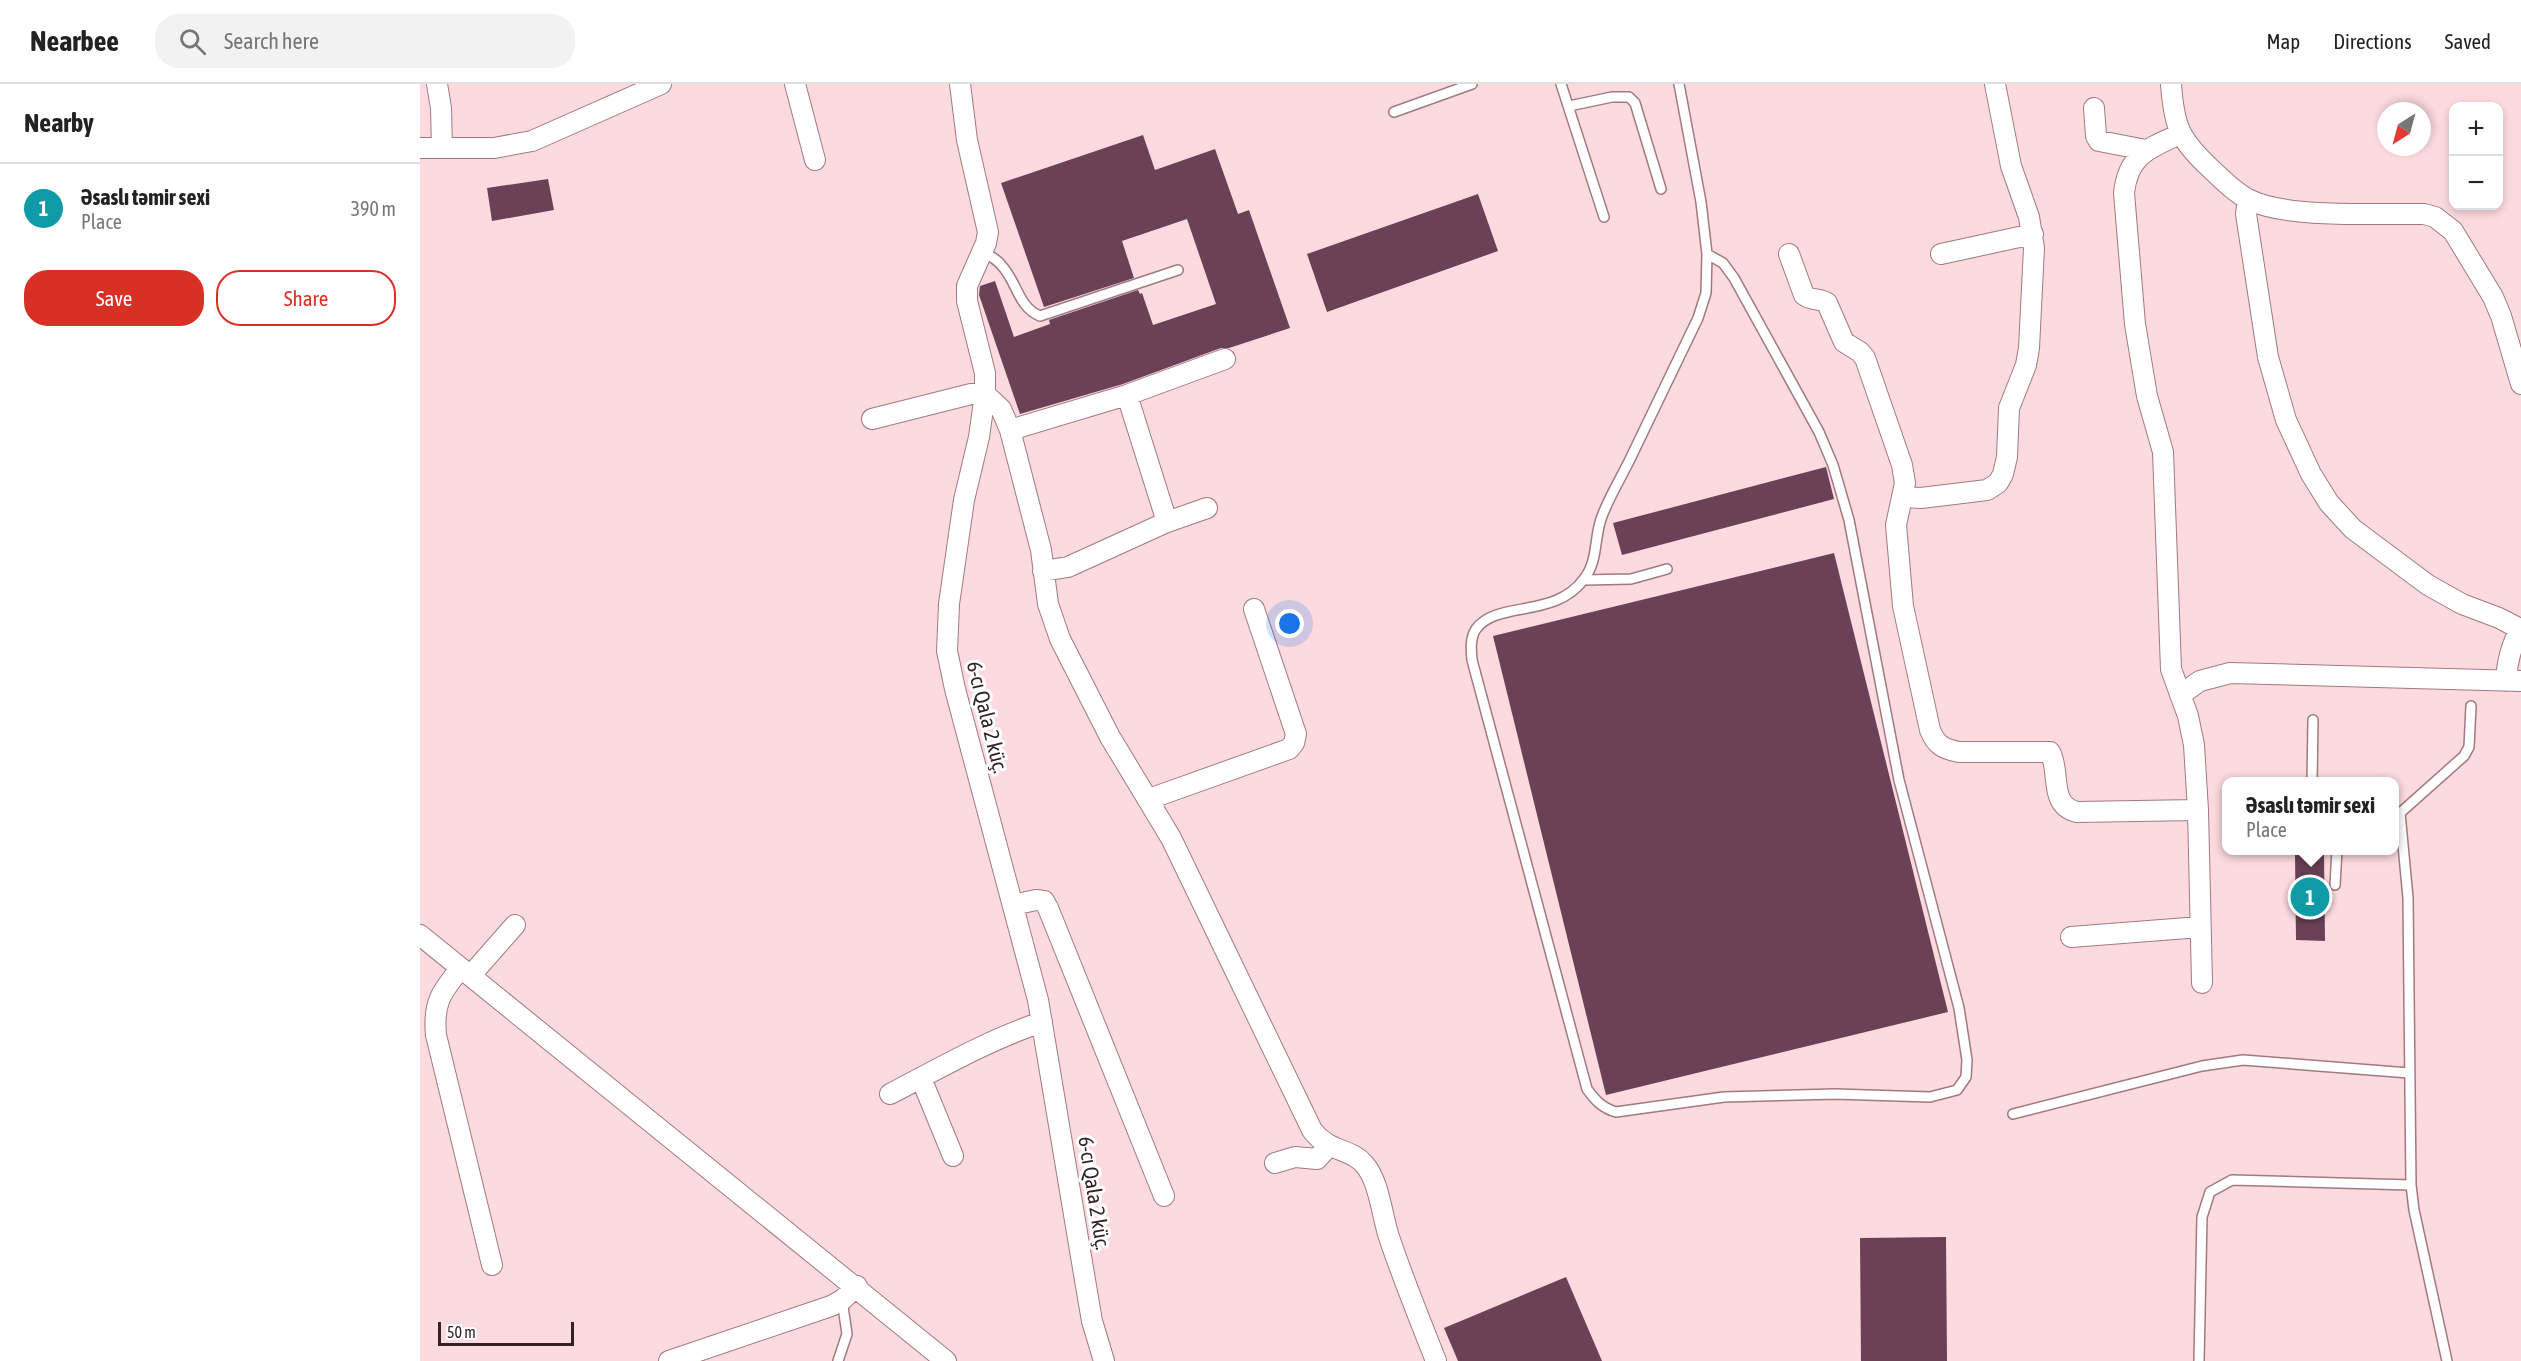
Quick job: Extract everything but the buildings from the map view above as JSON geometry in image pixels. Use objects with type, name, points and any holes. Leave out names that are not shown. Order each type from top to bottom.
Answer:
[{"type":"street","points":[[437,84],[441,108],[442,148]]},
{"type":"street","points":[[420,148],[494,148],[532,141],[661,84]]},
{"type":"street","points":[[795,84],[815,160]]},
{"type":"street","name":"6-cı Qala 2 küç.","points":[[960,84],[967,140],[987,232],[982,252],[966,286],[967,302],[985,373],[985,394],[983,414],[964,500],[948,612],[947,651],[1042,1022],[1092,1321],[1104,1361]]},
{"type":"street","points":[[1902,497],[1921,498],[1987,490],[1998,483],[2007,457],[2009,408],[2026,365],[2029,348],[2034,267],[2033,234],[2011,166],[1995,84]]},
{"type":"street","points":[[2171,84],[2174,118],[2180,134],[2195,153],[2221,178],[2248,199],[2265,206],[2313,212],[2424,214],[2445,223],[2454,231],[2493,297],[2521,384]]},
{"type":"street","points":[[2094,108],[2098,141],[2146,150]]},
{"type":"street","points":[[2180,134],[2146,150],[2132,164],[2125,180],[2124,193],[2135,324],[2147,396],[2163,452],[2171,669],[2188,716],[2194,745],[2198,810],[2202,983]]},
{"type":"street","points":[[2180,695],[2200,681],[2230,673],[2513,681],[2507,663],[2512,644],[2521,628],[2462,604],[2428,585],[2353,529],[2329,503],[2311,474],[2286,420],[2268,357],[2246,214],[2248,199]]},
{"type":"street","points":[[1941,254],[2033,234]]},
{"type":"street","points":[[1789,254],[1804,295],[1809,299],[1823,300],[1827,303],[1844,342],[1865,358],[1902,465],[1905,483],[1896,525],[1904,606],[1930,730],[1935,743],[1947,750],[1959,752],[2050,752],[2054,758],[2058,798],[2062,806],[2069,810],[2077,812],[2198,810]]},
{"type":"street","points":[[1010,430],[1127,395],[1225,359]]},
{"type":"street","points":[[873,419],[961,395],[985,394],[1001,409],[1010,430],[1041,550],[1053,620],[1073,668],[1176,848],[1312,1130],[1319,1140],[1364,1163],[1372,1176],[1388,1236],[1436,1361]]},
{"type":"street","points":[[1127,395],[1167,522]]},
{"type":"street","points":[[1043,571],[1068,567],[1167,522],[1207,508]]},
{"type":"street","points":[[1149,799],[1288,749],[1294,743],[1296,734],[1254,609]]},
{"type":"street","points":[[1013,904],[1036,900],[1044,902],[1048,908],[1164,1196]]},
{"type":"street","points":[[492,1264],[434,1015],[447,984],[466,972],[515,925]]},
{"type":"street","points":[[2071,937],[2200,927]]},
{"type":"street","points":[[420,935],[946,1361]]},
{"type":"street","points":[[890,1094],[1006,1034],[1042,1022]]},
{"type":"street","points":[[921,1078],[953,1156]]},
{"type":"street","points":[[1275,1163],[1295,1157],[1317,1159],[1329,1146]]},
{"type":"street","points":[[669,1361],[842,1300],[856,1286]]},
{"type":"lane","points":[[1394,112],[1472,84]]},
{"type":"lane","points":[[1561,84],[1604,217]]},
{"type":"lane","points":[[1679,84],[1701,202],[1707,254],[1706,293],[1698,318],[1602,518],[1592,567],[1584,580],[1574,591],[1560,600],[1537,608],[1495,616],[1484,621],[1475,630],[1471,644],[1472,660],[1587,1089],[1602,1106],[1616,1112],[1724,1097],[1835,1094],[1930,1097],[1957,1090],[1966,1077],[1967,1060],[1959,1008],[1899,780],[1849,520],[1833,465],[1819,432],[1734,278],[1723,263],[1707,254]]},
{"type":"lane","points":[[1569,106],[1612,97],[1629,97],[1635,103],[1661,189]]},
{"type":"lane","points":[[982,252],[1004,267],[1026,306],[1040,316],[1178,270]]},
{"type":"lane","points":[[1584,580],[1631,579],[1666,569]]},
{"type":"lane","points":[[2399,811],[2464,756],[2469,747],[2471,706]]},
{"type":"lane","points":[[2312,777],[2313,720]]},
{"type":"lane","points":[[2399,828],[2408,898],[2411,1185],[2414,1210],[2447,1361]]},
{"type":"lane","points":[[2335,885],[2337,855]]},
{"type":"lane","points":[[2013,1114],[2202,1066],[2243,1060],[2409,1073]]},
{"type":"lane","points":[[2199,1361],[2202,1217],[2210,1192],[2232,1180],[2411,1185]]},
{"type":"lane","points":[[838,1361],[847,1334],[842,1300]]},
{"type":"place","name":"Əsaslı təmir sexi","points":[[2310,897]]}]
